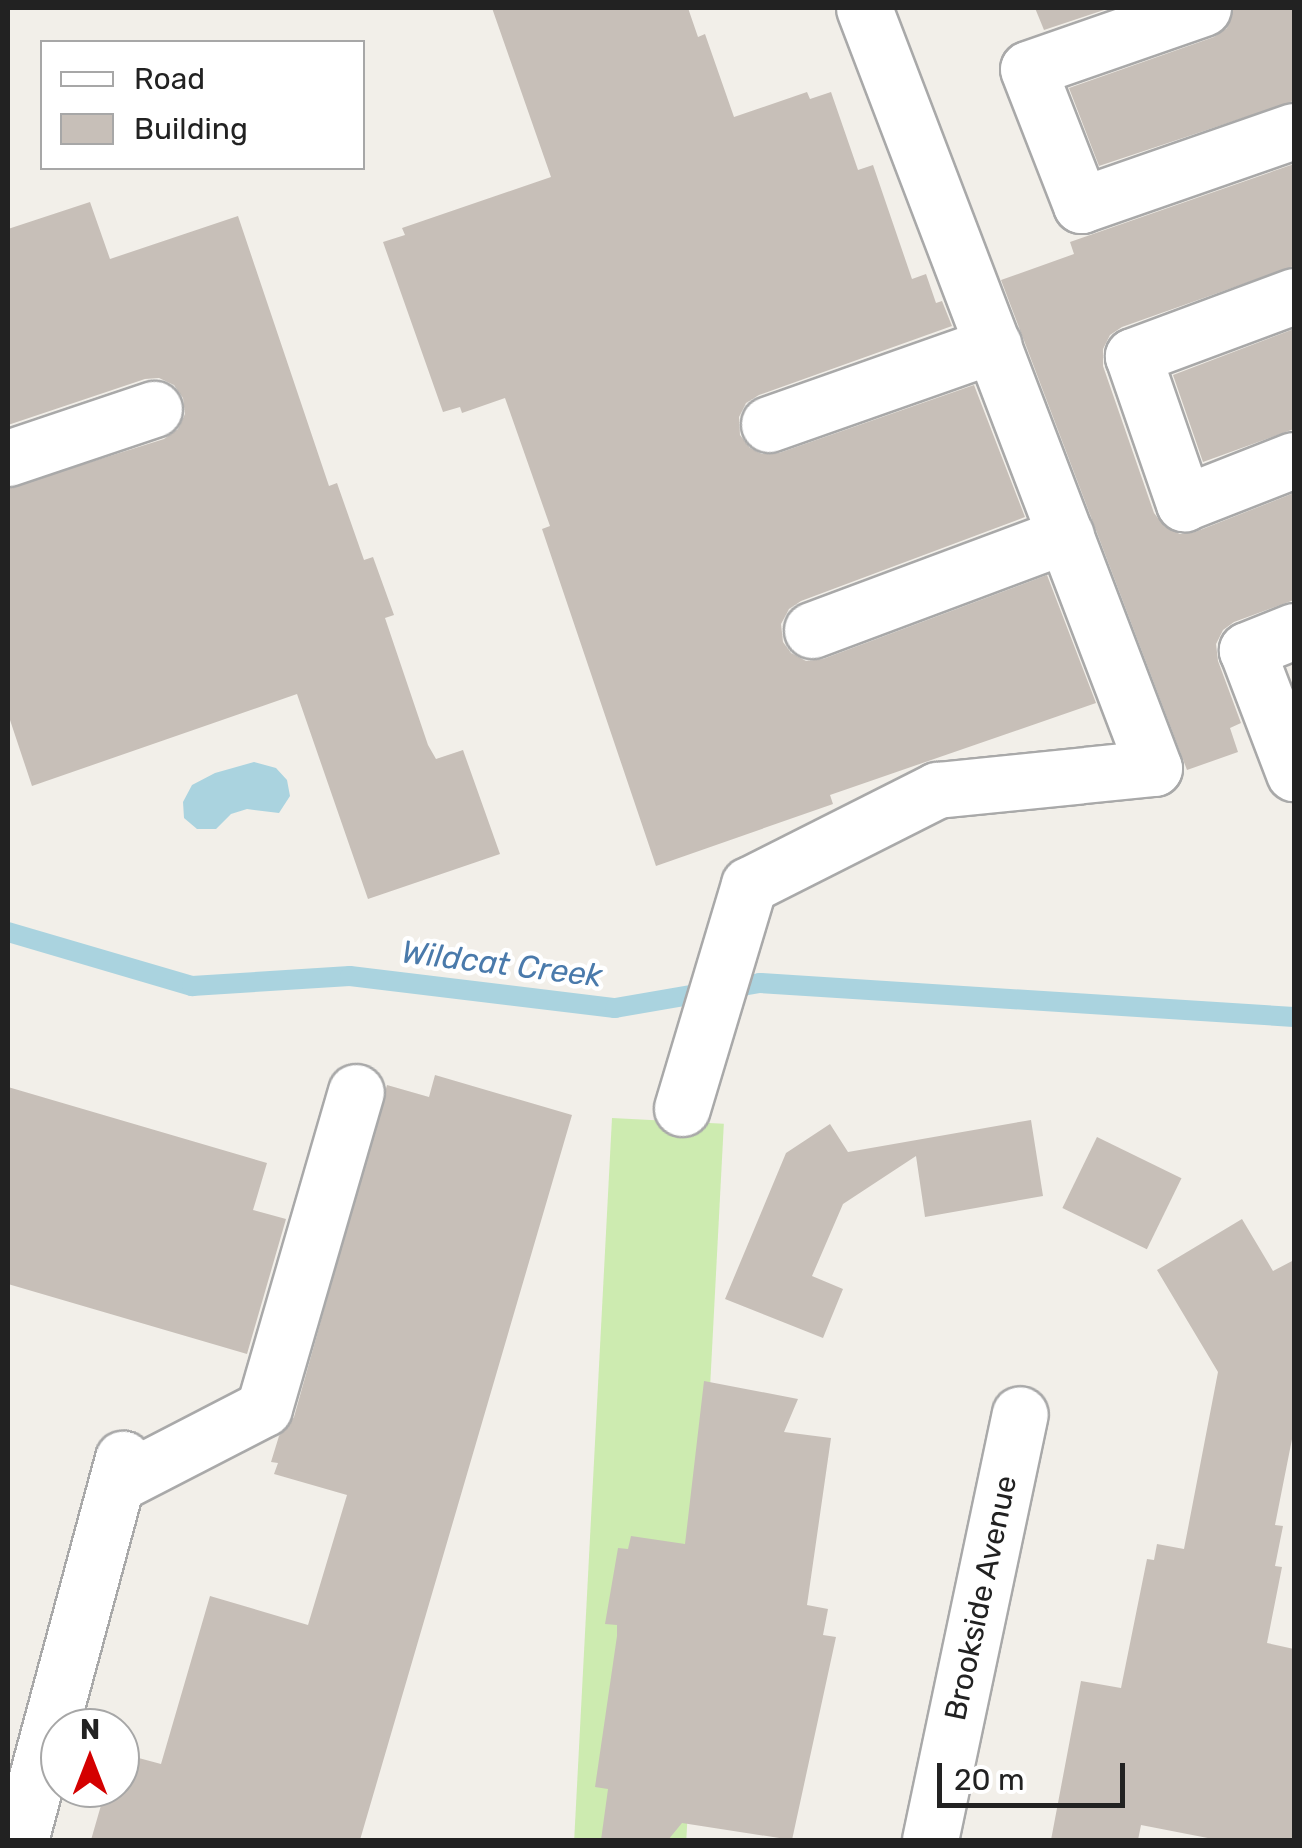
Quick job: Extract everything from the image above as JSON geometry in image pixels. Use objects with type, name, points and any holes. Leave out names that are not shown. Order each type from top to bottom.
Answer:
[{"type":"street","points":[[682,1108],[749,885],[937,790],[1154,768],[864,8]]},
{"type":"street","points":[[1203,8],[1028,69],[1082,205],[1294,131]]},
{"type":"street","points":[[1294,296],[1134,356],[1184,503],[1294,460]]},
{"type":"street","points":[[770,424],[993,346]]},
{"type":"street","points":[[8,458],[154,409]]},
{"type":"street","points":[[812,630],[1066,535]]},
{"type":"street","points":[[1294,631],[1248,650],[1294,772]]},
{"type":"street","points":[[20,1840],[120,1471],[264,1408],[356,1092]]},
{"type":"street","name":"Brookside Avenue","points":[[930,1840],[1020,1414]]},
{"type":"green space","points":[[612,1118],[724,1124],[686,1840],[574,1840]]},
{"type":"water","points":[[254,762],[276,768],[287,780],[290,796],[279,813],[247,809],[231,814],[216,829],[197,829],[184,818],[183,802],[192,785],[215,773]]},
{"type":"building","points":[[492,8],[688,8],[698,37],[705,34],[734,117],[807,92],[810,99],[831,92],[858,170],[873,165],[912,279],[926,274],[936,303],[942,301],[952,326],[759,395],[746,403],[739,417],[740,435],[750,448],[762,454],[779,453],[974,385],[1025,517],[801,601],[789,609],[781,624],[783,642],[791,653],[806,661],[823,659],[1047,575],[1096,703],[830,795],[833,804],[656,866],[542,529],[550,526],[505,398],[462,413],[460,407],[443,412],[383,242],[405,235],[402,228],[551,177]]},
{"type":"building","points":[[1035,8],[1110,8],[1044,30]]},
{"type":"building","points":[[1233,8],[1294,8],[1294,101],[1099,166],[1069,88],[1214,37],[1227,28]]},
{"type":"building","points":[[1294,164],[1294,266],[1122,327],[1110,335],[1103,349],[1103,366],[1154,513],[1165,527],[1180,534],[1195,532],[1294,493],[1294,600],[1234,622],[1223,630],[1216,644],[1218,661],[1241,723],[1230,728],[1238,752],[1187,770],[1001,280],[1074,254],[1070,242]]},
{"type":"building","points":[[90,202],[110,259],[238,216],[329,486],[337,483],[364,560],[373,557],[394,615],[385,618],[428,745],[436,759],[463,750],[500,854],[368,899],[297,694],[32,786],[8,714],[8,488],[164,439],[178,429],[185,414],[183,398],[174,385],[159,378],[145,379],[8,425],[8,229]]},
{"type":"building","points":[[1294,329],[1294,429],[1203,462],[1173,375]]},
{"type":"building","points":[[435,1075],[572,1115],[360,1840],[91,1840],[100,1808],[140,1808],[140,1758],[161,1764],[210,1596],[308,1625],[347,1495],[274,1474],[278,1463],[271,1462],[279,1436],[294,1417],[387,1085],[429,1097]]},
{"type":"building","points":[[8,1087],[267,1163],[253,1210],[286,1219],[247,1354],[8,1284]]},
{"type":"building","points":[[1031,1120],[1043,1196],[925,1217],[916,1156],[843,1204],[812,1276],[843,1289],[823,1338],[725,1299],[786,1153],[830,1124],[848,1152]]},
{"type":"building","points":[[1097,1137],[1181,1178],[1147,1249],[1062,1208]]},
{"type":"building","points":[[1242,1219],[1273,1271],[1294,1260],[1294,1429],[1275,1525],[1283,1526],[1275,1566],[1282,1567],[1267,1643],[1294,1649],[1294,1840],[1218,1840],[1141,1825],[1138,1840],[1051,1840],[1081,1681],[1121,1688],[1147,1559],[1154,1560],[1157,1544],[1184,1549],[1218,1372],[1157,1270]]},
{"type":"building","points":[[704,1381],[798,1399],[784,1432],[831,1438],[807,1605],[828,1609],[823,1635],[836,1637],[792,1840],[682,1823],[668,1840],[601,1840],[608,1789],[595,1787],[617,1636],[617,1625],[605,1624],[618,1548],[628,1549],[631,1536],[685,1544]]},
{"type":"waterway","name":"Wildcat Creek","points":[[8,932],[192,986],[350,976],[615,1008],[760,983],[1294,1017]]}]
